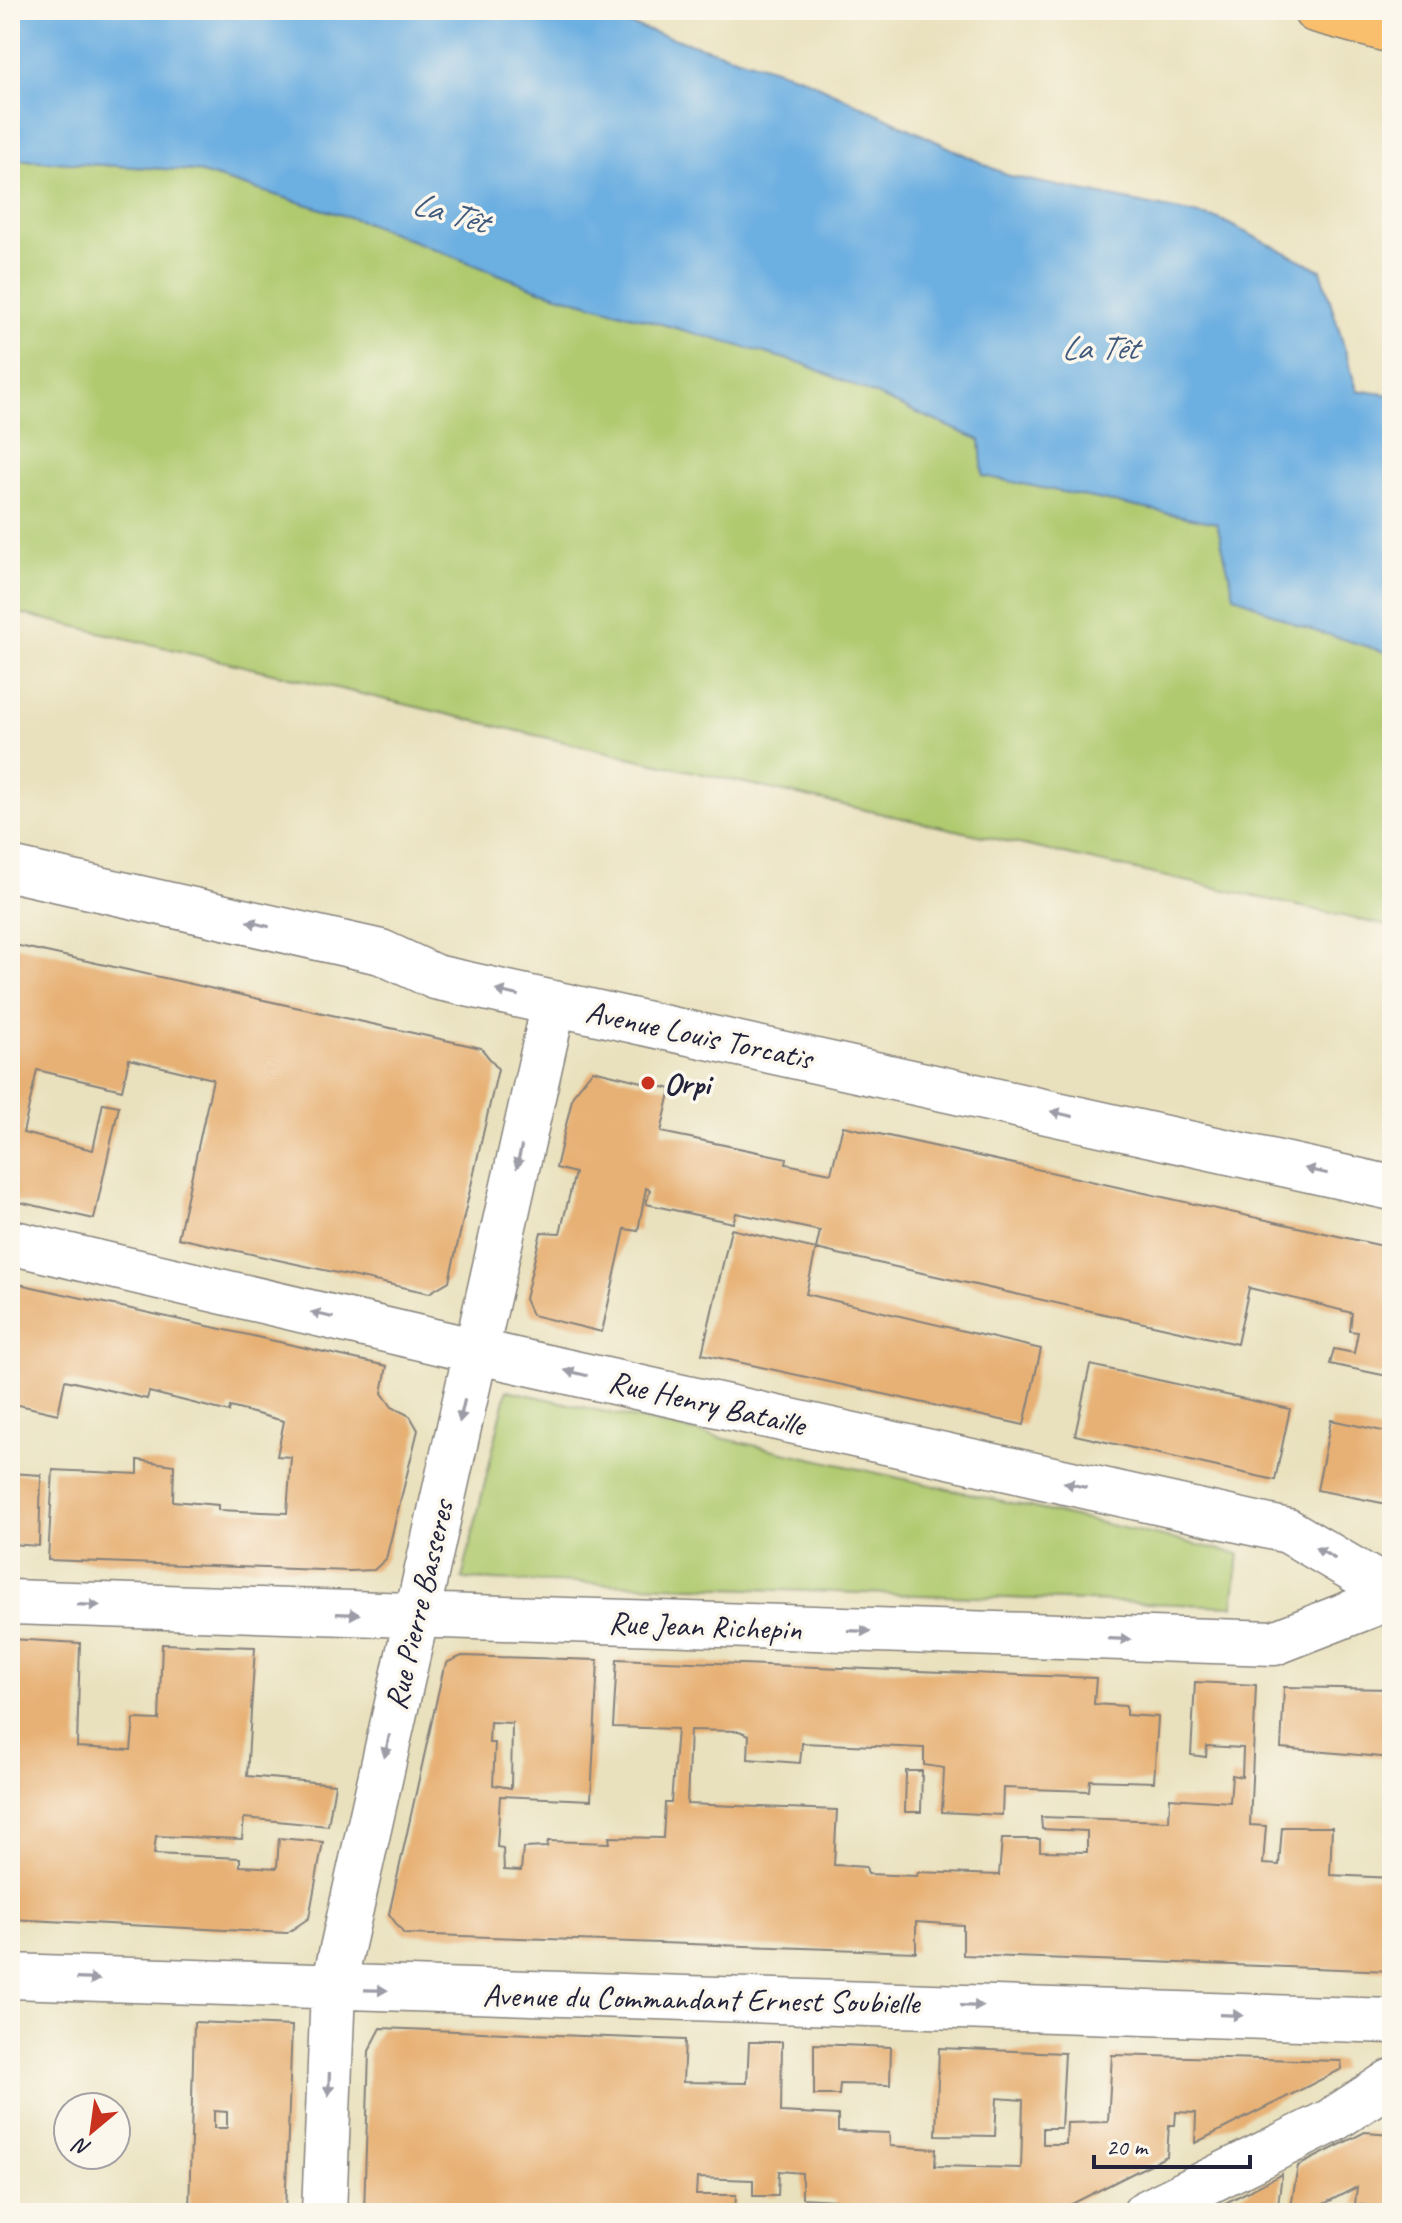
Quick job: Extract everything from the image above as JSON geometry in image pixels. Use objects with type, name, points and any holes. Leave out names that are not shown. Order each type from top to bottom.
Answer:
[{"type":"main road","points":[[1315,10],[1392,31]]},
{"type":"street","name":"Avenue Louis Torcatis","points":[[10,869],[381,952],[435,977],[1392,1188]]},
{"type":"street","name":"Rue Pierre Basseres","points":[[324,2213],[333,1989],[554,1003]]},
{"type":"street","name":"Rue Henry Bataille","points":[[10,1242],[476,1351],[1288,1531],[1392,1594]]},
{"type":"street","name":"Rue Jean Richepin","points":[[10,1602],[1274,1643],[1392,1594]]},
{"type":"street","name":"Avenue du Commandant Ernest Soubielle","points":[[10,1976],[333,1989],[973,2005],[1392,2021]]},
{"type":"street","points":[[1145,2213],[1331,2121],[1392,2081]]},
{"type":"green space","points":[[10,159],[195,171],[362,221],[537,289],[804,364],[980,440],[983,476],[1217,523],[1296,625],[1392,654],[1392,927],[654,763],[10,611]]},
{"type":"green space","points":[[507,1390],[1239,1554],[1233,1606],[462,1579]]},
{"type":"water","name":"La Têt","points":[[10,10],[581,10],[801,77],[1009,176],[1219,219],[1321,270],[1357,390],[1392,395],[1392,654],[1296,625],[1234,595],[1217,523],[983,476],[980,440],[804,364],[537,289],[362,221],[195,171],[10,159]]},
{"type":"building","points":[[10,944],[481,1048],[498,1069],[449,1281],[429,1293],[178,1238],[213,1079],[129,1059],[122,1090],[37,1070],[23,1133],[93,1150],[103,1103],[119,1106],[94,1219],[10,1200]]},
{"type":"building","points":[[593,1070],[671,1089],[661,1132],[787,1158],[786,1164],[831,1173],[843,1126],[1392,1248],[1392,1377],[1330,1364],[1334,1349],[1354,1353],[1358,1332],[1350,1331],[1352,1313],[1309,1302],[1249,1288],[1237,1344],[816,1249],[820,1231],[736,1213],[733,1223],[646,1204],[650,1190],[646,1188],[638,1231],[625,1229],[602,1332],[532,1315],[525,1299],[541,1232],[560,1233],[575,1173],[556,1168],[573,1095]]},
{"type":"building","points":[[731,1229],[816,1249],[806,1294],[1041,1349],[1024,1425],[702,1354]]},
{"type":"building","points":[[10,1282],[387,1366],[382,1393],[392,1407],[410,1416],[418,1430],[386,1559],[374,1570],[350,1571],[48,1560],[53,1470],[138,1474],[138,1460],[174,1465],[173,1501],[218,1505],[218,1510],[287,1513],[291,1457],[277,1456],[284,1421],[230,1407],[229,1412],[149,1392],[147,1399],[65,1380],[58,1414],[10,1403]]},
{"type":"building","points":[[1090,1365],[1290,1409],[1275,1480],[1075,1435]]},
{"type":"building","points":[[1331,1420],[1392,1433],[1392,1505],[1317,1490]]},
{"type":"building","points":[[10,1473],[41,1475],[39,1546],[10,1544]]},
{"type":"building","points":[[10,1639],[80,1643],[77,1747],[131,1750],[134,1719],[159,1720],[162,1644],[255,1647],[247,1776],[335,1784],[328,1826],[244,1818],[242,1839],[156,1836],[154,1854],[240,1858],[240,1866],[277,1868],[279,1838],[323,1842],[309,1918],[287,1933],[10,1919]]},
{"type":"building","points":[[462,1656],[598,1660],[591,1800],[500,1796],[497,1847],[503,1848],[504,1870],[521,1871],[523,1848],[547,1847],[548,1841],[610,1843],[609,1837],[663,1838],[665,1803],[671,1803],[677,1729],[613,1727],[617,1659],[1096,1678],[1094,1704],[1126,1706],[1126,1715],[1158,1717],[1154,1782],[1090,1780],[1089,1791],[1003,1788],[1002,1815],[942,1812],[944,1768],[924,1765],[924,1748],[802,1743],[800,1763],[748,1759],[749,1735],[739,1731],[690,1730],[687,1804],[837,1810],[834,1865],[866,1867],[868,1874],[917,1876],[918,1872],[999,1875],[1002,1839],[1040,1839],[1040,1851],[1087,1852],[1087,1831],[1042,1829],[1041,1817],[1169,1821],[1170,1798],[1230,1802],[1232,1775],[1242,1777],[1243,1748],[1207,1746],[1206,1757],[1191,1755],[1195,1682],[1256,1685],[1250,1825],[1266,1826],[1263,1864],[1279,1865],[1282,1827],[1332,1827],[1330,1875],[1392,1878],[1392,1971],[963,1955],[963,1925],[916,1922],[916,1952],[404,1934],[389,1914],[443,1671],[448,1662]],"holes":[[[490,1722],[512,1723],[511,1788],[493,1785],[495,1743],[489,1743]]]},
{"type":"building","points":[[1284,1687],[1392,1689],[1392,1758],[1281,1748]]},
{"type":"building","points":[[906,1771],[922,1771],[921,1812],[905,1812]]},
{"type":"building","points":[[194,2022],[292,2026],[285,2213],[189,2213]],"holes":[[[214,2111],[227,2112],[227,2128],[214,2128]]]},
{"type":"building","points":[[381,2028],[685,2040],[683,2082],[747,2083],[749,2042],[782,2042],[781,2112],[838,2115],[838,2131],[889,2133],[890,2146],[936,2149],[935,2166],[1021,2168],[1023,2100],[997,2098],[995,2136],[936,2135],[939,2048],[1065,2053],[1061,2128],[1043,2128],[1043,2144],[1066,2144],[1067,2123],[1108,2122],[1112,2055],[1341,2061],[1342,2069],[1195,2143],[1196,2113],[1176,2112],[1175,2125],[1169,2125],[1167,2156],[1054,2213],[835,2213],[835,2200],[802,2198],[802,2173],[779,2171],[778,2196],[753,2196],[753,2180],[697,2178],[696,2195],[736,2195],[735,2213],[364,2213],[369,2051]]},
{"type":"building","points":[[814,2044],[891,2047],[890,2085],[840,2084],[839,2095],[814,2095]]},
{"type":"building","points":[[1365,2132],[1392,2134],[1390,2209],[1355,2204],[1357,2187],[1306,2213],[1290,2213],[1298,2166]]},
{"type":"building","points":[[1282,2174],[1277,2213],[1206,2213],[1239,2196]]},
{"type":"place","name":"Orpi","points":[[648,1083]]}]
